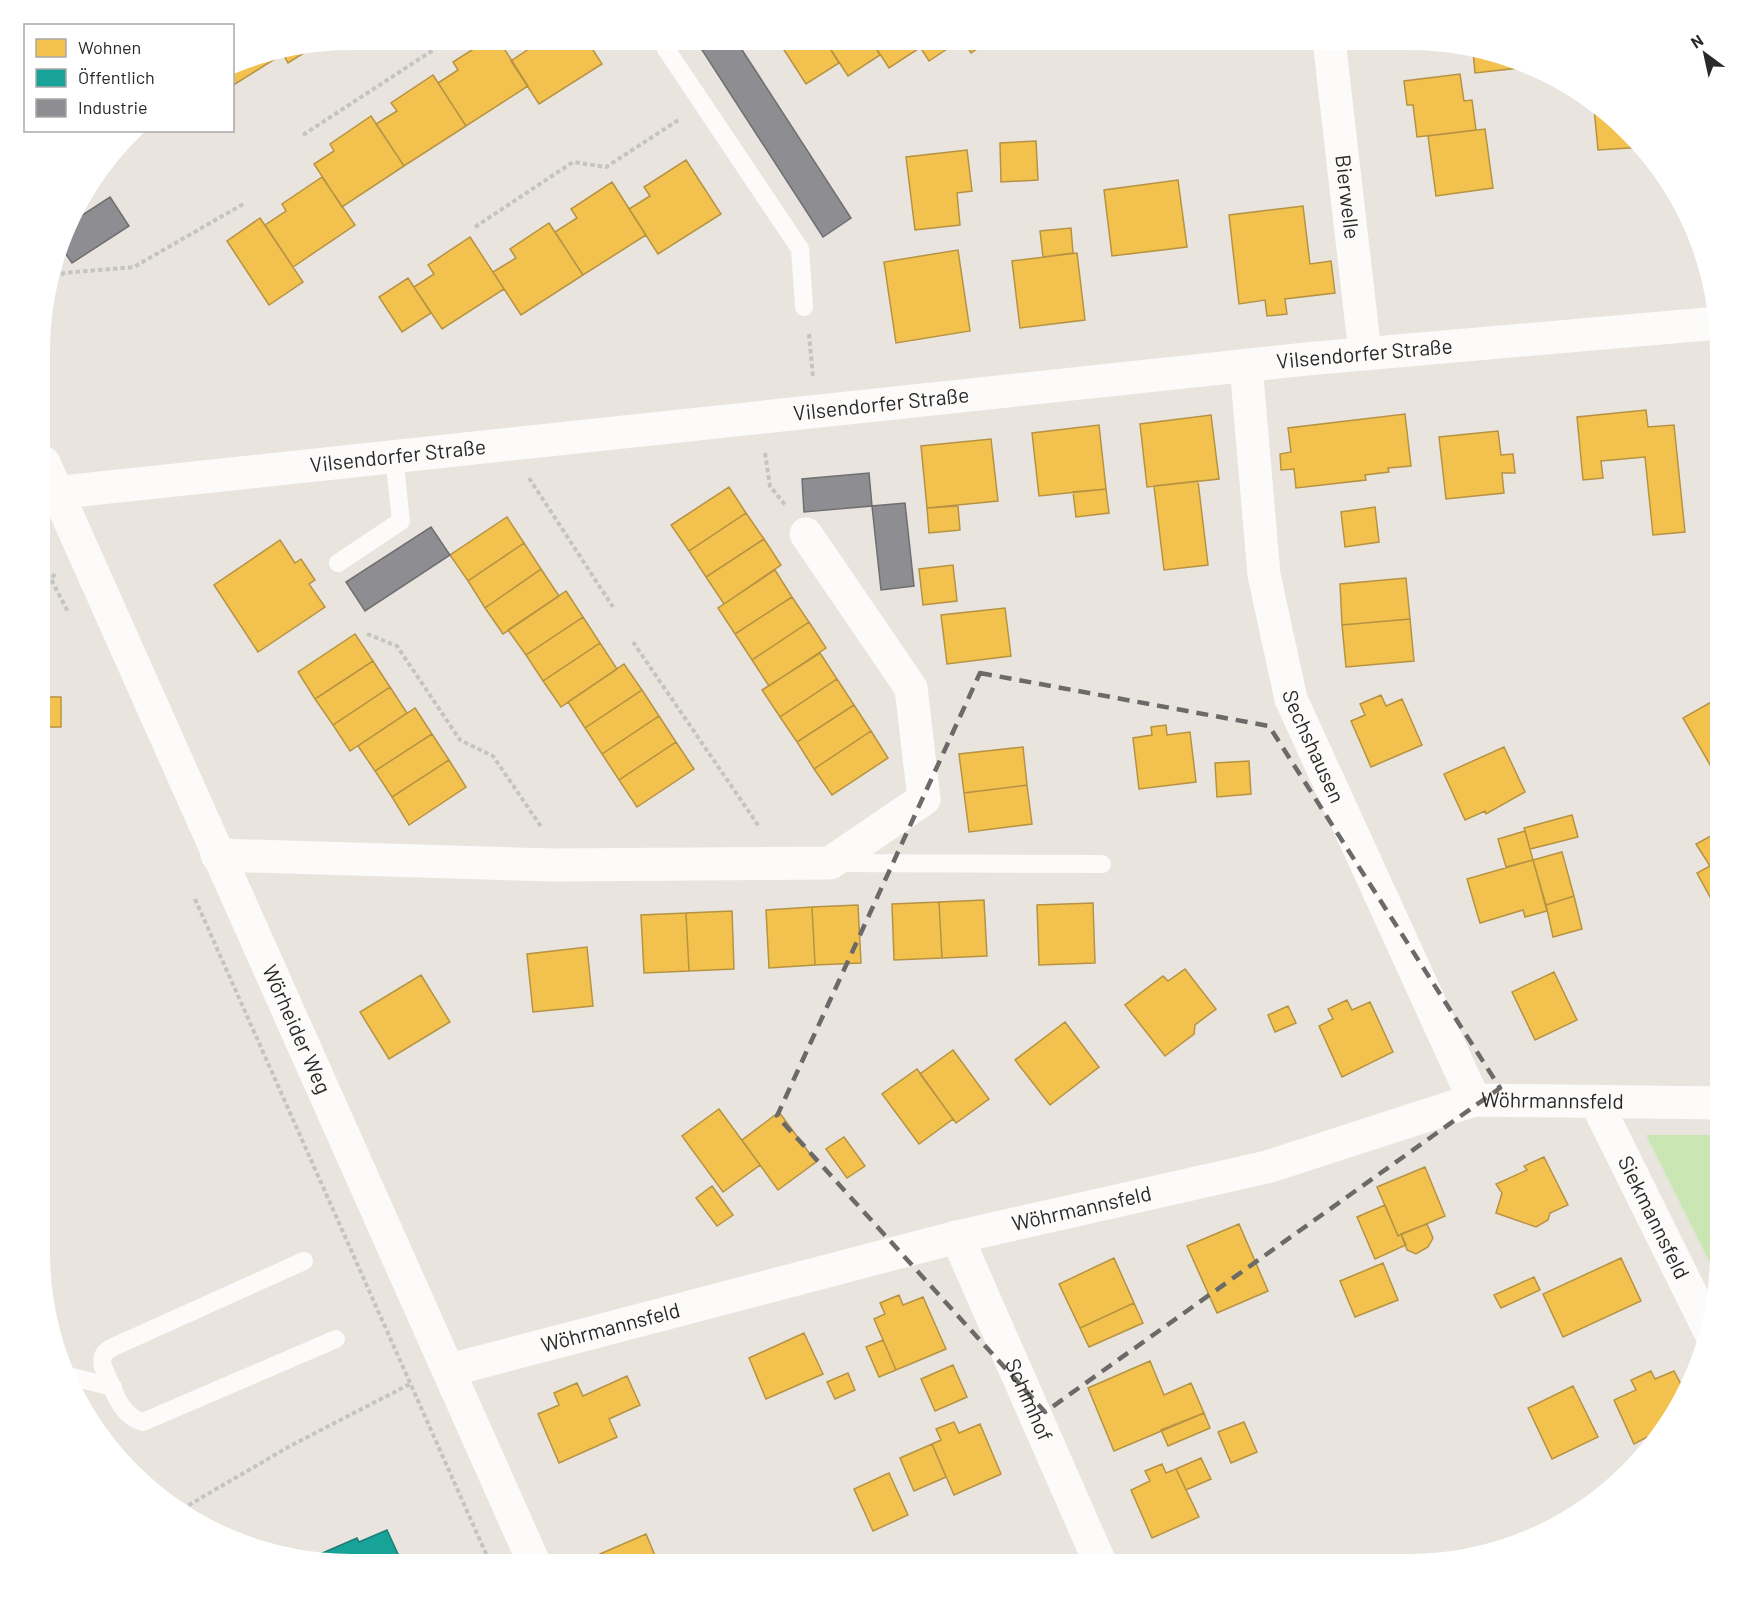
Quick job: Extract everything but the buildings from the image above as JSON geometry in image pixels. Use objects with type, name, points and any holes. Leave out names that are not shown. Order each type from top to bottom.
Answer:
[{"type":"street","name":"Bierwelle","points":[[1330,50],[1365,353]]},
{"type":"street","name":"Vilsendorfer Straße","points":[[50,483],[394,456],[1365,353],[1708,324]]},
{"type":"street","name":"Sechshausen","points":[[1246,366],[1264,575],[1291,699],[1474,1101]]},
{"type":"street","name":"Wörheider Weg","points":[[50,487],[82,545],[217,855],[450,1370],[530,1554]]},
{"type":"street","points":[[217,855],[554,865],[770,866],[830,863],[924,799],[911,688],[806,534]]},
{"type":"street","name":"Wöhrmannsfeld","points":[[450,1370],[957,1237],[1268,1167],[1474,1101],[1710,1103]]},
{"type":"street","name":"Siekmannsfeld","points":[[1596,1102],[1703,1317]]},
{"type":"street","name":"Schimhof","points":[[957,1237],[1097,1554]]},
{"type":"lane","points":[[667,50],[800,249],[804,307]]},
{"type":"lane","points":[[338,563],[401,521],[394,456]]},
{"type":"lane","points":[[830,863],[1102,864]]},
{"type":"lane","points":[[304,1261],[104,1352],[101,1359],[103,1366],[124,1412],[130,1418],[143,1422],[336,1339]]},
{"type":"lane","points":[[77,1378],[112,1387]]},
{"type":"path","points":[[303,135],[433,50]]},
{"type":"path","points":[[475,227],[573,162],[606,167],[702,105]]},
{"type":"path","points":[[59,276],[64,273],[134,267],[245,203]]},
{"type":"path","points":[[804,307],[808,323],[816,411]]},
{"type":"path","points":[[760,417],[771,486],[806,534]]},
{"type":"path","points":[[521,442],[528,476],[614,607]]},
{"type":"path","points":[[367,634],[397,646],[460,740],[493,756],[555,847],[554,865]]},
{"type":"path","points":[[633,642],[768,840],[770,866]]},
{"type":"path","points":[[187,1506],[290,1446],[410,1384],[485,1554]]},
{"type":"highlighted area","points":[[980,673],[1269,726],[1500,1088],[1045,1412],[777,1116]]},
{"type":"green space","points":[[1646,1135],[1710,1135],[1710,1262]]}]
